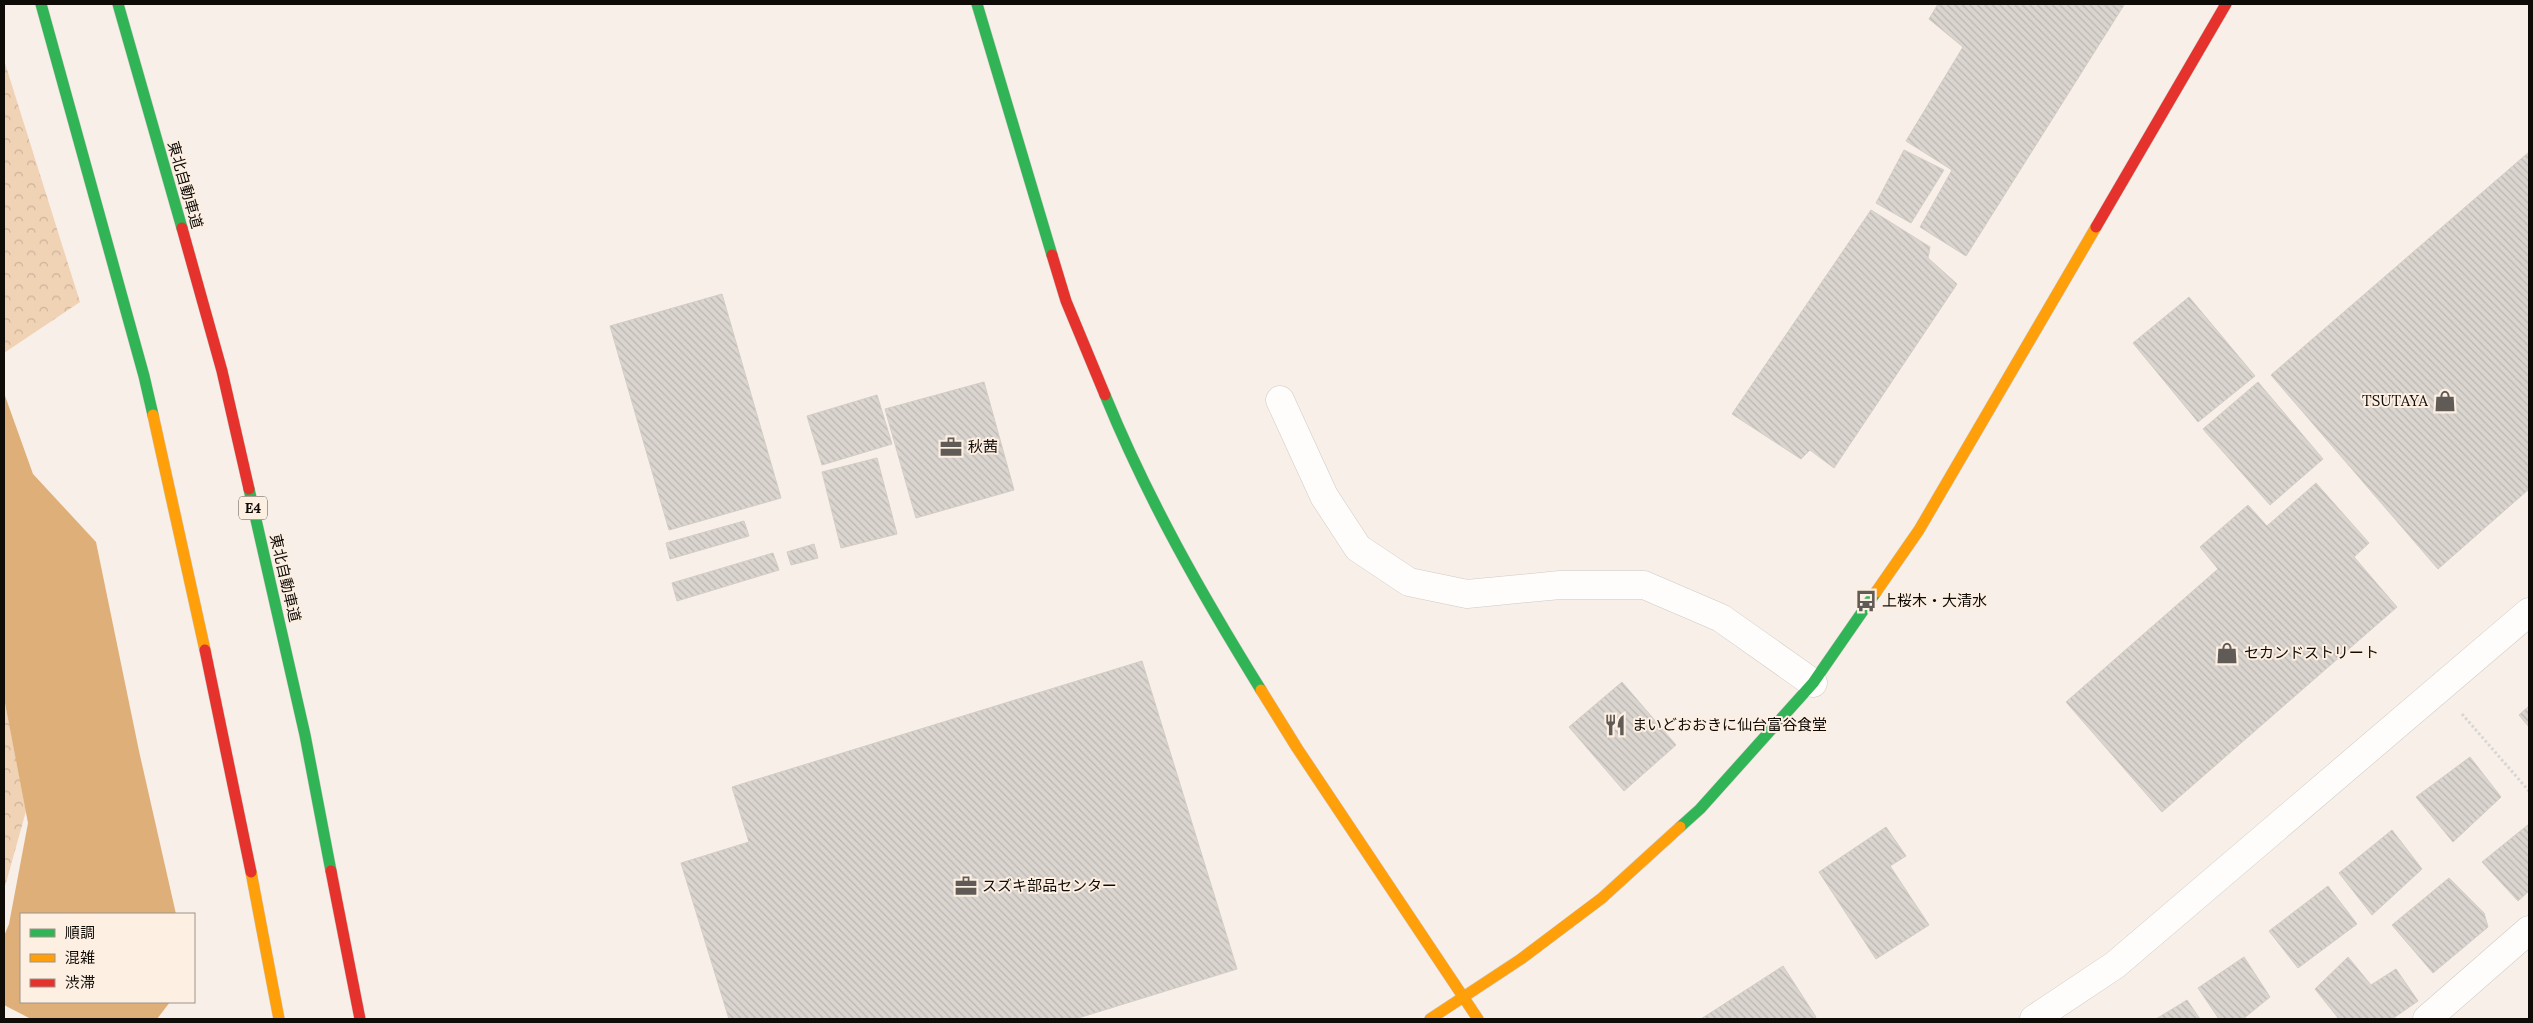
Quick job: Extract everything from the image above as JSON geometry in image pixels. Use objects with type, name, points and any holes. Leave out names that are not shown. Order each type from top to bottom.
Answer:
[{"type":"main road","points":[[41,4],[144,376],[226,746],[279,1019]]},
{"type":"main road","name":"東北自動車道","points":[[118,4],[222,371],[306,735],[360,1019]]},
{"type":"main road","points":[[977,4],[1066,300],[1116,422],[1159,514],[1200,591],[1296,748],[1478,1019]]},
{"type":"main road","points":[[1430,1019],[1521,960],[1602,898],[1694,816],[1813,683],[1919,530],[2226,4]]},
{"type":"street","points":[[1280,400],[1324,496],[1358,548],[1409,582],[1467,594],[1560,585],[1644,585],[1721,618],[1813,683]]},
{"type":"street","points":[[2034,1019],[2116,965],[2529,612]]},
{"type":"street","points":[[2428,1019],[2529,930]]},
{"type":"path","points":[[2440,689],[2529,791]]},
{"type":"green space","points":[[4,60],[80,302],[4,353]]},
{"type":"green space","points":[[4,698],[26,811],[4,890]]},
{"type":"shaded area","points":[[4,393],[33,474],[96,542],[139,751],[176,913],[20,913],[20,1003],[169,1003],[157,1019],[31,1019],[4,1005],[4,936],[9,924],[28,823],[4,698]]},
{"type":"building","points":[[1938,4],[2124,5],[1966,256],[1920,227],[1952,170],[1906,141],[1963,47],[1929,19]]},
{"type":"building","points":[[1904,150],[1944,170],[1911,223],[1876,203]]},
{"type":"building","points":[[2529,152],[2529,489],[2438,569],[2271,375]]},
{"type":"building","points":[[1871,210],[1930,247],[1928,258],[1957,284],[1834,468],[1810,450],[1801,459],[1732,414]]},
{"type":"building","points":[[722,294],[781,498],[669,530],[610,326]]},
{"type":"building","points":[[2189,297],[2255,376],[2198,422],[2133,343]]},
{"type":"building","points":[[984,382],[1014,490],[916,518],[885,409]]},
{"type":"building","points":[[2258,382],[2323,459],[2270,505],[2203,429]]},
{"type":"building","points":[[877,395],[892,444],[822,465],[807,416]]},
{"type":"building","points":[[877,458],[897,534],[841,548],[822,472]]},
{"type":"building","points":[[2316,483],[2369,543],[2354,557],[2397,607],[2162,812],[2066,702],[2218,569],[2200,547],[2248,505],[2267,526]]},
{"type":"building","points":[[744,521],[749,536],[670,559],[666,543]]},
{"type":"building","points":[[814,544],[818,558],[791,565],[787,552]]},
{"type":"building","points":[[773,553],[779,570],[677,601],[672,583]]},
{"type":"building","points":[[1142,661],[1237,969],[1075,1019],[729,1019],[681,863],[749,842],[732,787]]},
{"type":"building","points":[[1622,682],[1676,745],[1624,791],[1569,727]]},
{"type":"building","points":[[2529,706],[2529,727],[2519,715]]},
{"type":"building","points":[[2470,757],[2501,797],[2453,842],[2416,797]]},
{"type":"building","points":[[2529,824],[2529,891],[2518,901],[2482,862]]},
{"type":"building","points":[[1886,827],[1906,856],[1890,866],[1929,925],[1876,959],[1819,872]]},
{"type":"building","points":[[2392,830],[2422,869],[2372,915],[2339,873]]},
{"type":"building","points":[[2449,878],[2484,913],[2488,927],[2433,973],[2392,925]]},
{"type":"building","points":[[2328,886],[2357,924],[2298,968],[2269,931]]},
{"type":"building","points":[[2244,957],[2270,997],[2243,1019],[2219,1019],[2198,988]]},
{"type":"building","points":[[2348,957],[2371,985],[2396,969],[2418,1001],[2392,1019],[2339,1019],[2315,989]]},
{"type":"building","points":[[1783,966],[1816,1017],[1813,1019],[1701,1019]]},
{"type":"building","points":[[2187,1000],[2200,1019],[2156,1019]]},
{"type":"traffic: fast","points":[[41,4],[144,376],[153,415]]},
{"type":"traffic: fast","points":[[118,4],[182,228]]},
{"type":"traffic: fast","points":[[977,4],[1052,255]]},
{"type":"traffic: fast","points":[[1105,395],[1157,509],[1217,618],[1261,690]]},
{"type":"traffic: fast","points":[[249,489],[305,735],[331,871]]},
{"type":"traffic: fast","points":[[1680,827],[1700,809],[1813,683],[1876,592]]},
{"type":"traffic: slow","points":[[1876,592],[1919,530],[2096,227]]},
{"type":"traffic: slow","points":[[153,415],[205,650]]},
{"type":"traffic: slow","points":[[1261,690],[1297,748],[1478,1019]]},
{"type":"traffic: slow","points":[[1430,1019],[1521,959],[1602,898],[1680,827]]},
{"type":"traffic: slow","points":[[251,872],[279,1019]]},
{"type":"traffic: jam","points":[[2096,227],[2226,4]]},
{"type":"traffic: jam","points":[[182,228],[222,371],[249,489]]},
{"type":"traffic: jam","points":[[1052,255],[1066,301],[1105,395]]},
{"type":"traffic: jam","points":[[205,650],[251,872]]},
{"type":"traffic: jam","points":[[331,871],[360,1019]]},
{"type":"place","name":"TSUTAYA","points":[[2445,401]]},
{"type":"place","name":"秋茜","points":[[951,447]]},
{"type":"place","name":"上桜木・大清水","points":[[1866,601]]},
{"type":"place","name":"セカンドストリート","points":[[2227,653]]},
{"type":"place","name":"まいどおおきに仙台富谷食堂","points":[[1615,725]]},
{"type":"place","name":"スズキ部品センター","points":[[966,886]]}]
